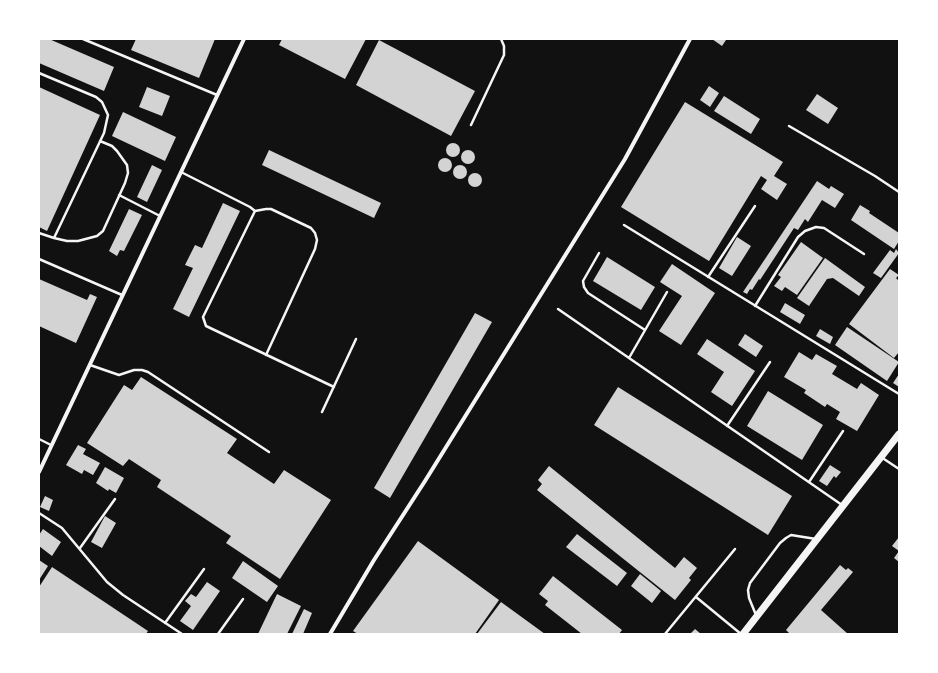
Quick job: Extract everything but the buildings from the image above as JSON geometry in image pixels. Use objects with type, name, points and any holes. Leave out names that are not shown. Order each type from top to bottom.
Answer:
[{"type":"street","points":[[39,472],[216,95],[244,39]]},
{"type":"street","points":[[330,634],[374,560],[625,160],[690,39]]},
{"type":"street","points":[[742,634],[818,540],[899,434]]},
{"type":"lane","points":[[82,39],[216,95]]},
{"type":"lane","points":[[471,124],[504,55],[504,46],[501,39]]},
{"type":"lane","points":[[39,74],[96,97],[102,102],[108,115],[104,133],[54,238]]},
{"type":"lane","points":[[789,126],[875,176],[899,192]]},
{"type":"lane","points":[[39,233],[67,241],[78,241],[101,234],[128,173],[127,165],[112,146],[100,141]]},
{"type":"lane","points":[[181,172],[250,207],[255,212]]},
{"type":"lane","points":[[119,195],[160,216]]},
{"type":"lane","points":[[708,277],[754,206]]},
{"type":"lane","points":[[255,212],[271,209],[311,228],[318,240],[266,355]]},
{"type":"lane","points":[[255,212],[203,316],[206,326],[334,387]]},
{"type":"lane","points":[[624,225],[899,394]]},
{"type":"lane","points":[[755,306],[798,237],[805,231],[816,227],[824,228],[864,254]]},
{"type":"lane","points":[[599,253],[583,281],[584,287],[588,293],[645,330]]},
{"type":"lane","points":[[39,259],[122,295]]},
{"type":"lane","points":[[629,358],[667,292]]},
{"type":"lane","points":[[558,310],[844,506]]},
{"type":"lane","points":[[322,412],[356,339]]},
{"type":"lane","points":[[727,426],[770,362]]},
{"type":"lane","points":[[90,366],[119,374],[134,370],[148,372],[269,452]]},
{"type":"lane","points":[[809,482],[843,431]]},
{"type":"lane","points":[[39,439],[52,445]]},
{"type":"lane","points":[[881,457],[899,469]]},
{"type":"lane","points":[[80,548],[115,499]]},
{"type":"lane","points":[[39,513],[62,528],[107,582],[123,595],[182,634]]},
{"type":"lane","points":[[756,616],[749,598],[748,590],[750,583],[780,543],[791,535],[818,540]]},
{"type":"lane","points":[[665,634],[735,549]]},
{"type":"lane","points":[[165,623],[204,569]]},
{"type":"lane","points":[[696,597],[742,634]]},
{"type":"lane","points":[[218,634],[243,599]]}]
